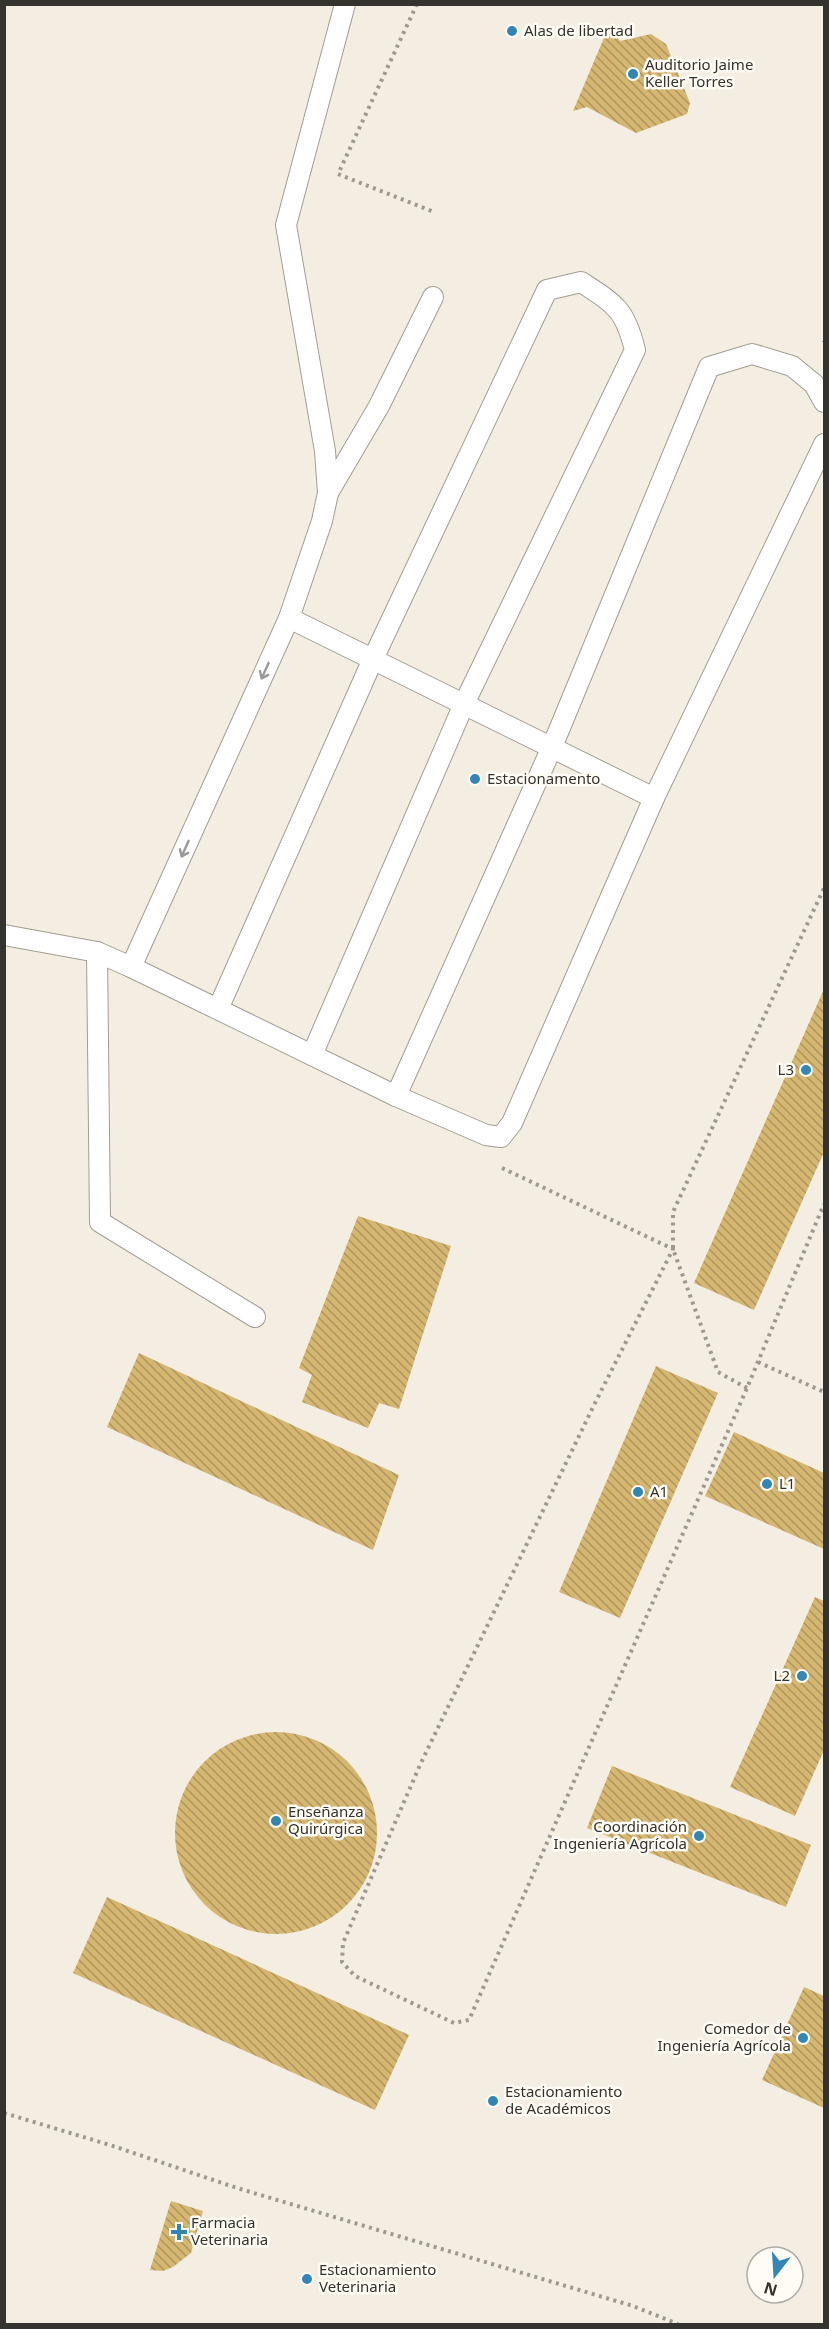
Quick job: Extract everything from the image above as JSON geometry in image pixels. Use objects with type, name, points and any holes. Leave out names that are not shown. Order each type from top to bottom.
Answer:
[{"type":"lane","points":[[132,967],[289,618],[322,521],[328,493],[325,451],[286,225],[345,4]]},
{"type":"lane","points":[[218,1009],[373,659],[547,290],[581,282],[615,304],[629,324],[635,350],[464,704],[312,1055]]},
{"type":"lane","points":[[328,493],[379,406],[433,297]]},
{"type":"lane","points":[[396,1096],[552,747],[709,367],[752,354],[792,366],[814,384],[825,402]]},
{"type":"lane","points":[[4,935],[97,952],[396,1096],[486,1135],[501,1137],[512,1122],[654,798],[825,444]]},
{"type":"lane","points":[[289,618],[654,798]]},
{"type":"lane","points":[[97,952],[100,1222],[255,1317]]},
{"type":"path","points":[[417,4],[338,174],[434,212]]},
{"type":"path","points":[[747,1388],[718,1372],[673,1249],[673,1212],[825,888]]},
{"type":"path","points":[[501,1168],[673,1249]]},
{"type":"path","points":[[673,1249],[594,1405],[420,1765],[343,1943],[342,1962],[355,1976],[454,2023],[469,2020],[747,1388],[825,1204]]},
{"type":"path","points":[[758,1362],[825,1392]]},
{"type":"path","points":[[4,2113],[110,2145],[237,2188],[633,2306],[678,2325]]},
{"type":"building","name":"Auditorio Jaime Keller Torres","points":[[609,26],[620,41],[651,34],[666,44],[690,103],[687,114],[636,133],[587,107],[573,111]]},
{"type":"building","name":"L3","points":[[824,989],[824,1152],[754,1310],[694,1283]]},
{"type":"building","points":[[358,1216],[451,1246],[399,1409],[379,1403],[368,1428],[302,1402],[312,1375],[299,1368]]},
{"type":"building","points":[[139,1353],[399,1475],[373,1550],[107,1427]]},
{"type":"building","name":"A1","points":[[656,1366],[718,1393],[620,1618],[559,1592]]},
{"type":"building","name":"L1","points":[[734,1432],[824,1473],[824,1549],[705,1496]]},
{"type":"building","name":"L2","points":[[815,1597],[824,1601],[824,1750],[795,1816],[730,1787]]},
{"type":"building","name":"Enseñanza Quirúrgica","points":[[266,1732],[286,1732],[315,1739],[348,1761],[370,1794],[377,1833],[370,1872],[348,1905],[315,1927],[286,1934],[266,1934],[237,1927],[204,1905],[182,1872],[175,1843],[175,1823],[182,1794],[204,1761],[237,1739]]},
{"type":"building","name":"Coordinación Ingeniería Agrícola","points":[[612,1766],[811,1845],[786,1907],[587,1828]]},
{"type":"building","points":[[107,1897],[409,2035],[375,2110],[73,1973]]},
{"type":"building","name":"Comedor de Ingeniería Agrícola","points":[[804,1987],[824,1996],[824,2108],[762,2080]]},
{"type":"building","name":"Farmacia Veterinaria","points":[[171,2201],[203,2211],[191,2253],[173,2267],[163,2271],[150,2270]]},
{"type":"place","name":"Alas de libertad","points":[[512,31]]},
{"type":"place","name":"Auditorio Jaime Keller Torres","points":[[633,74]]},
{"type":"place","name":"Estacionamento","points":[[475,779]]},
{"type":"place","name":"L3","points":[[806,1070]]},
{"type":"place","name":"L1","points":[[767,1484]]},
{"type":"place","name":"A1","points":[[638,1492]]},
{"type":"place","name":"L2","points":[[802,1676]]},
{"type":"place","name":"Enseñanza Quirúrgica","points":[[276,1821]]},
{"type":"place","name":"Coordinación Ingeniería Agrícola","points":[[699,1836]]},
{"type":"place","name":"Comedor de Ingeniería Agrícola","points":[[803,2038]]},
{"type":"place","name":"Estacionamiento de Académicos","points":[[493,2101]]},
{"type":"place","name":"Farmacia Veterinaria","points":[[179,2232]]},
{"type":"place","name":"Estacionamiento Veterinaria","points":[[307,2279]]}]
